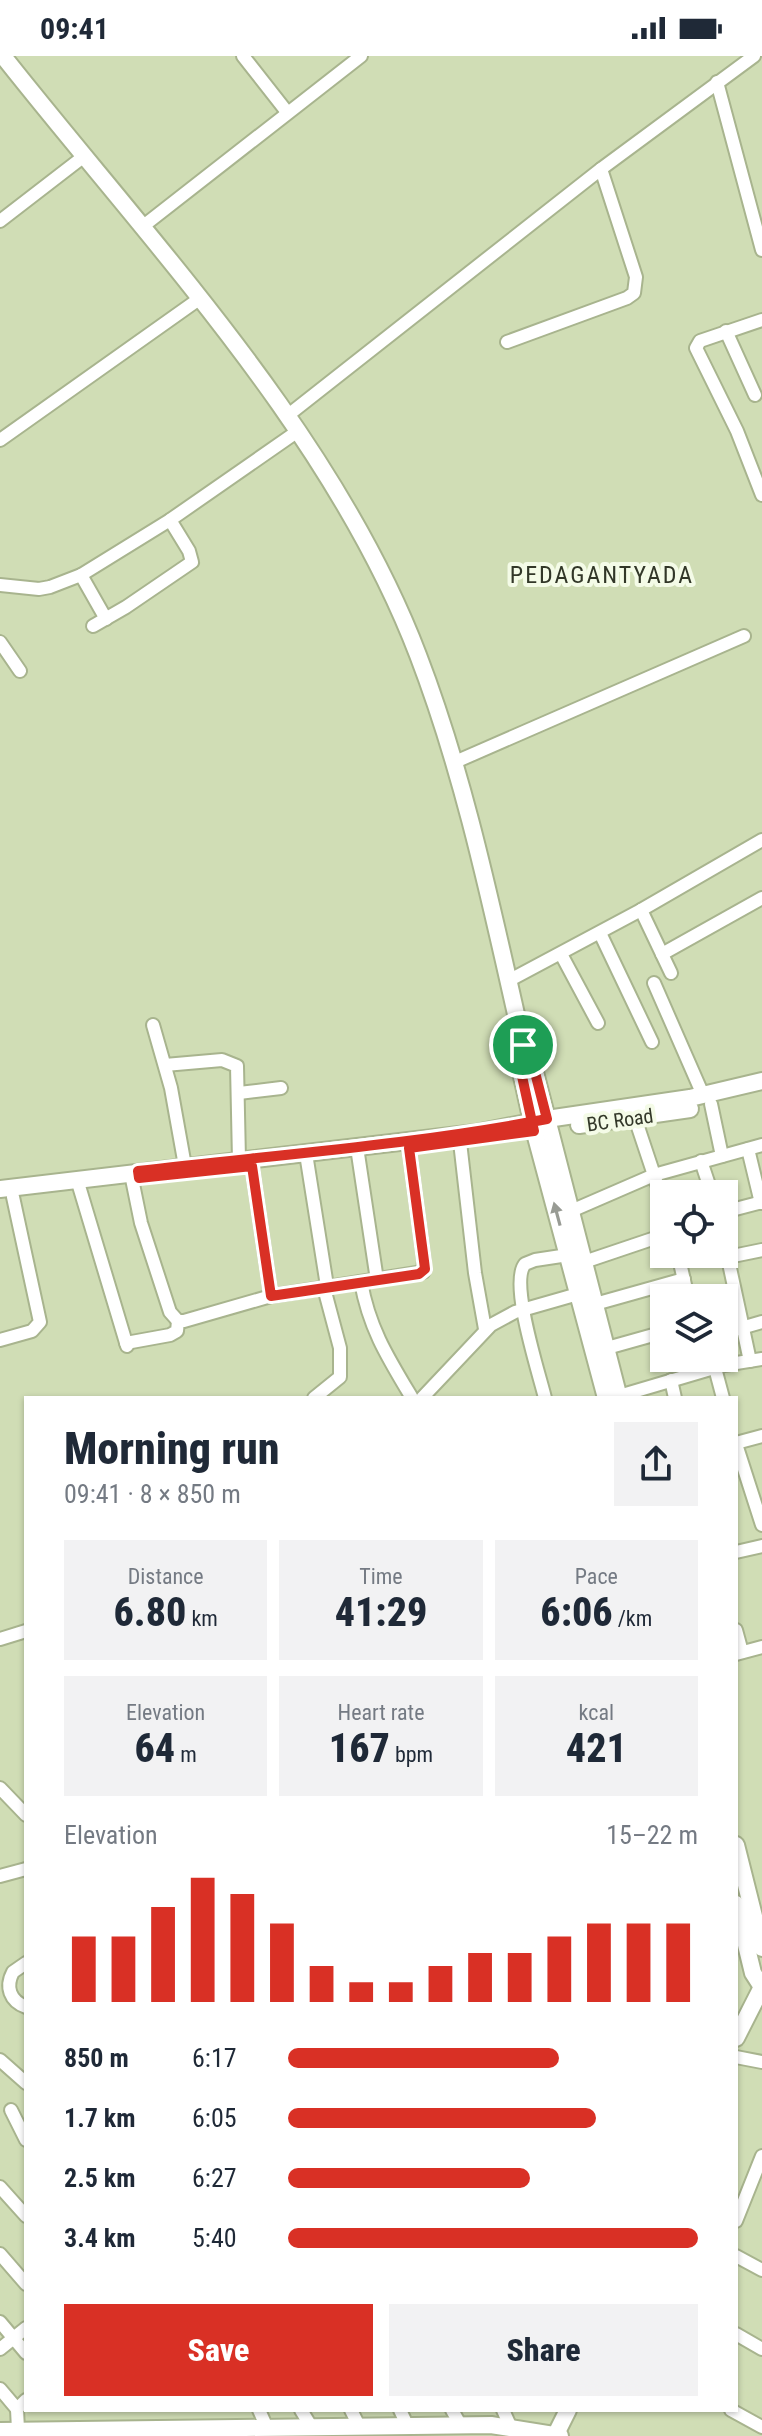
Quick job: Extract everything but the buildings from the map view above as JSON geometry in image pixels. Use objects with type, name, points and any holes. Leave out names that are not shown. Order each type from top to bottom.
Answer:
[{"type":"street","points":[[3,56],[83,157],[148,222],[199,299],[298,431],[377,564],[417,653],[455,762],[523,1045],[518,1058],[571,1211],[578,1294],[612,1396]]},
{"type":"street","points":[[243,56],[287,112]]},
{"type":"street","points":[[148,222],[361,56]]},
{"type":"street","points":[[287,416],[601,169],[754,56]]},
{"type":"street","points":[[717,82],[762,250]]},
{"type":"street","points":[[0,221],[83,157]]},
{"type":"street","points":[[507,342],[634,293],[636,277],[601,169]]},
{"type":"street","points":[[0,440],[199,299]]},
{"type":"street","points":[[762,320],[700,341],[696,348],[759,478],[762,495]]},
{"type":"street","points":[[726,331],[755,395]]},
{"type":"street","points":[[0,585],[39,589],[81,575],[170,520],[298,431]]},
{"type":"street","points":[[93,626],[192,562],[189,551],[170,520]]},
{"type":"street","points":[[81,575],[106,619]]},
{"type":"street","points":[[455,762],[744,636]]},
{"type":"street","points":[[0,642],[20,671]]},
{"type":"street","points":[[508,981],[600,933],[762,840]]},
{"type":"street","points":[[662,954],[762,898]]},
{"type":"street","points":[[641,910],[671,973]]},
{"type":"street","points":[[600,933],[652,1042]]},
{"type":"street","points":[[561,954],[598,1023]]},
{"type":"street","points":[[654,983],[707,1099],[722,1156]]},
{"type":"street","points":[[153,1025],[165,1065],[185,1166]]},
{"type":"street","points":[[165,1065],[222,1060],[237,1066],[246,1163],[271,1296]]},
{"type":"street","points":[[541,1125],[707,1099],[762,1081]]},
{"type":"street","points":[[239,1093],[281,1088]]},
{"type":"street","name":"BC Road","points":[[6,1193],[541,1125],[635,1118],[707,1099],[762,1092]]},
{"type":"street","points":[[635,1118],[656,1180]]},
{"type":"street","points":[[541,1125],[576,1258],[595,1304],[607,1348],[612,1396]]},
{"type":"street","name":"BC Road","points":[[6,1193],[79,1186],[185,1166],[307,1160],[460,1142],[541,1125]]},
{"type":"street","points":[[460,1142],[475,1273],[485,1329]]},
{"type":"street","points":[[571,1211],[654,1175],[762,1145]]},
{"type":"street","points":[[178,1321],[271,1296],[419,1274],[425,1269],[409,1148]]},
{"type":"street","points":[[738,1208],[762,1202],[748,1149]]},
{"type":"street","points":[[358,1154],[377,1280]]},
{"type":"street","points":[[307,1160],[327,1286],[324,1288],[340,1348],[340,1377],[316,1396]]},
{"type":"street","points":[[701,1161],[707,1180]]},
{"type":"street","points":[[79,1186],[127,1344],[170,1335],[177,1331],[178,1321],[170,1312],[138,1212],[136,1176]]},
{"type":"street","points":[[0,1340],[32,1331],[40,1322],[6,1193]]},
{"type":"street","points":[[544,1396],[522,1310],[518,1276],[521,1268],[535,1260],[576,1258],[650,1239]]},
{"type":"street","points":[[738,1255],[762,1250]]},
{"type":"street","points":[[681,1268],[685,1284]]},
{"type":"street","points":[[730,1268],[743,1327],[758,1362],[738,1364]]},
{"type":"street","points":[[595,1304],[684,1279]]},
{"type":"street","points":[[361,1282],[366,1310],[377,1340],[411,1396]]},
{"type":"street","points":[[424,1396],[485,1329],[500,1318],[578,1294]]},
{"type":"street","points":[[738,1329],[762,1322]]},
{"type":"street","points":[[607,1348],[650,1336]]},
{"type":"street","points":[[615,1396],[691,1372]]},
{"type":"street","points":[[709,1372],[722,1396]]},
{"type":"street","points":[[671,1380],[675,1396]]},
{"type":"street","points":[[738,1443],[762,1436]]},
{"type":"street","points":[[738,1450],[762,1525]]},
{"type":"street","points":[[738,1552],[762,1546]]},
{"type":"street","points":[[0,1639],[24,1632]]},
{"type":"street","points":[[739,1653],[761,1651]]},
{"type":"street","points":[[0,1788],[24,1813]]},
{"type":"street","points":[[738,1861],[750,1958]]},
{"type":"street","points":[[0,1876],[24,1870]]},
{"type":"street","points":[[738,1912],[753,1973],[762,1987],[738,2034]]},
{"type":"street","points":[[24,1964],[13,1972],[4,1988],[24,2006]]},
{"type":"street","points":[[738,2057],[762,2062]]},
{"type":"street","points":[[0,2060],[24,2081]]},
{"type":"street","points":[[11,2110],[24,2136]]},
{"type":"street","points":[[738,2216],[762,2156]]},
{"type":"street","points":[[0,2187],[24,2214]]},
{"type":"street","points":[[0,2254],[24,2282]]},
{"type":"street","points":[[738,2257],[762,2270]]},
{"type":"street","points":[[0,2322],[24,2351]]},
{"type":"street","points":[[0,2349],[24,2330]]},
{"type":"street","points":[[738,2335],[762,2349]]},
{"type":"street","points":[[0,2389],[21,2405],[19,2433]]},
{"type":"street","points":[[260,2412],[267,2428]]},
{"type":"street","points":[[302,2412],[312,2428]]},
{"type":"street","points":[[352,2412],[360,2428]]},
{"type":"street","points":[[401,2412],[408,2427]]},
{"type":"street","points":[[453,2412],[461,2426]]},
{"type":"street","points":[[504,2412],[511,2428]]},
{"type":"street","points":[[0,2431],[491,2425],[557,2435],[567,2412]]},
{"type":"street","points":[[735,2412],[762,2427]]},
{"type":"district","name":"PEDAGANTYADA","points":[[602,575]]},
{"type":"route","points":[[523,1045],[518,1058],[532,1122],[534,1131],[409,1148],[425,1269],[419,1274],[271,1296],[252,1166],[139,1178],[138,1171],[476,1133],[532,1122],[547,1119],[530,1053],[523,1045]]}]
